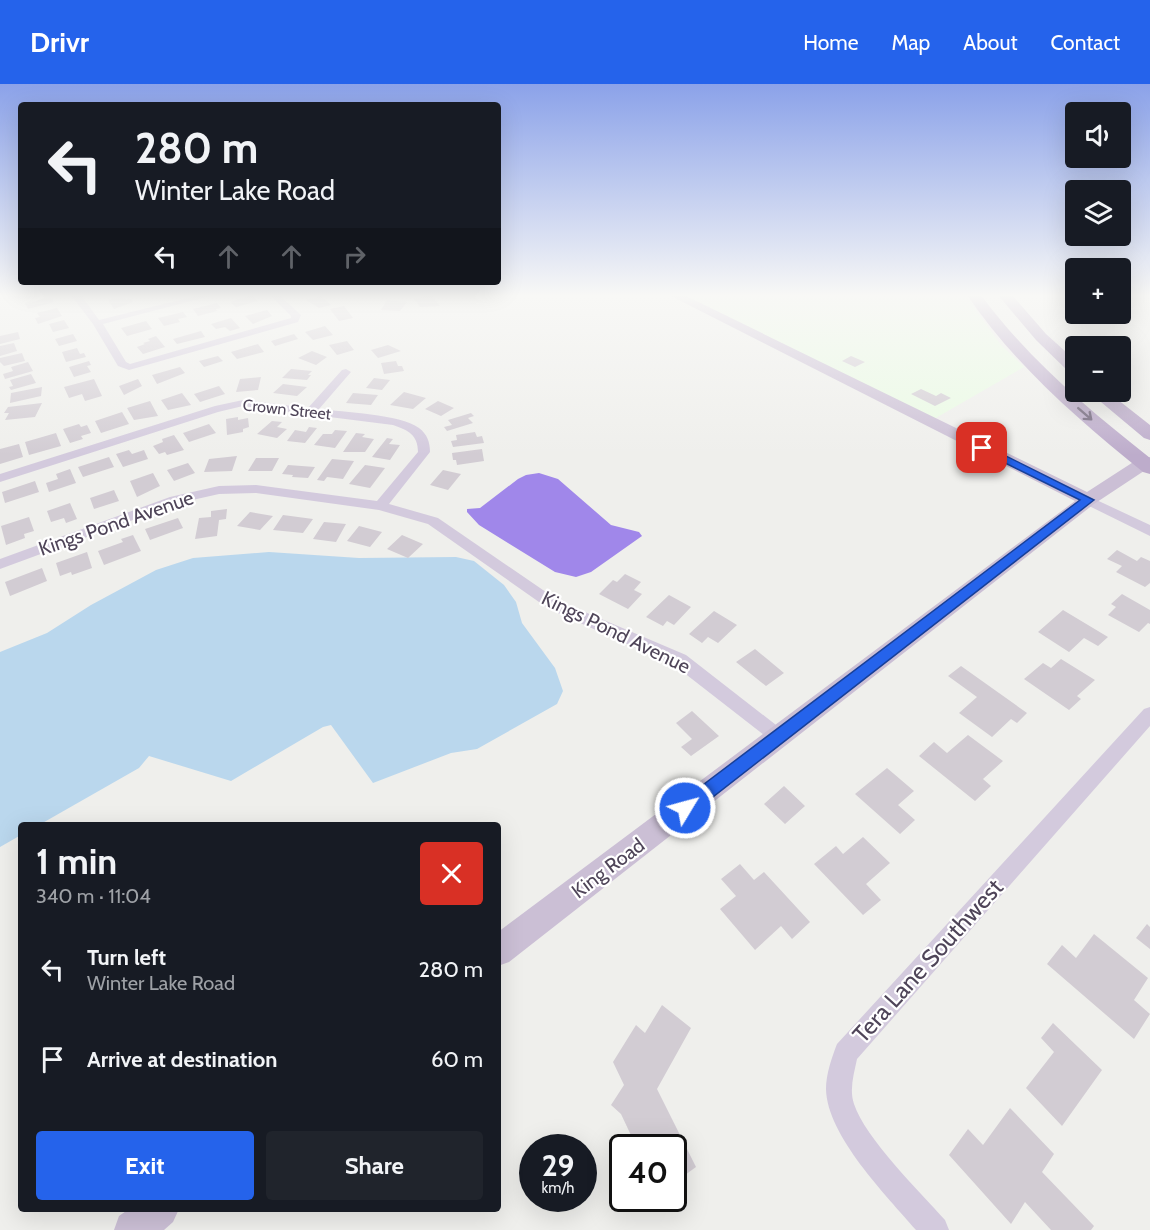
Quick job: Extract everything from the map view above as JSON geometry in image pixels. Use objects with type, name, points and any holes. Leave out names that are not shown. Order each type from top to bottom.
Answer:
[{"type":"main road","points":[[1017,348],[1075,406],[1148,464]]},
{"type":"main road","points":[[1053,348],[1065,360]]},
{"type":"main road","points":[[1110,402],[1150,434]]},
{"type":"street","points":[[113,348],[122,364],[138,366],[198,348]]},
{"type":"street","points":[[783,348],[1150,531]]},
{"type":"street","points":[[311,411],[346,372]]},
{"type":"street","name":"Crown Street","points":[[0,478],[228,405],[243,403],[393,422],[411,427],[421,434],[425,444],[424,452],[380,507]]},
{"type":"street","name":"King Road","points":[[501,949],[1088,500],[1148,464]]},
{"type":"street","name":"Kings Pond Avenue","points":[[0,564],[176,500],[219,490],[256,489],[380,507],[433,521],[554,605],[681,660],[779,737]]},
{"type":"street","name":"Tera Lane Southwest","points":[[935,1230],[860,1141],[846,1118],[839,1089],[846,1053],[1150,714]]},
{"type":"street","points":[[133,1230],[156,1212]]},
{"type":"shaded area","points":[[791,348],[1005,348],[1024,367],[934,419]]},
{"type":"shaded area","points":[[539,473],[558,479],[611,525],[639,532],[642,536],[591,572],[576,577],[555,572],[479,525],[467,512],[467,509],[480,508],[518,479]]},
{"type":"shaded area","points":[[269,552],[359,558],[456,557],[474,561],[504,585],[516,602],[522,623],[555,668],[563,691],[557,704],[477,749],[451,753],[373,783],[331,725],[323,727],[231,781],[149,756],[139,768],[44,822],[18,822],[18,837],[0,847],[0,652],[47,633],[91,605],[156,570],[193,558]]},
{"type":"building","points":[[0,348],[16,348],[17,351],[0,356]]},
{"type":"building","points":[[77,348],[80,354],[84,353],[86,357],[66,362],[62,352]]},
{"type":"building","points":[[138,348],[160,348],[143,354]]},
{"type":"building","points":[[243,348],[261,348],[264,352],[237,359],[231,352]]},
{"type":"building","points":[[332,348],[354,350],[337,355]]},
{"type":"building","points":[[396,348],[401,351],[378,358],[371,350]]},
{"type":"building","points":[[312,351],[327,357],[316,365],[298,358]]},
{"type":"building","points":[[22,353],[25,361],[4,366],[0,362],[0,358]]},
{"type":"building","points":[[218,356],[223,361],[204,367],[199,361]]},
{"type":"building","points":[[851,356],[865,362],[855,367],[842,361]]},
{"type":"building","points":[[89,361],[91,365],[87,366],[91,372],[74,377],[69,367]]},
{"type":"building","points":[[396,361],[404,371],[384,374],[381,363]]},
{"type":"building","points":[[28,362],[33,371],[5,379],[3,374],[13,371],[11,367]]},
{"type":"building","points":[[180,367],[185,373],[157,384],[152,375]]},
{"type":"building","points":[[291,369],[312,371],[307,380],[282,378]]},
{"type":"building","points":[[31,374],[36,383],[11,390],[9,387],[13,386],[10,380]]},
{"type":"building","points":[[261,377],[258,390],[236,392],[240,379]]},
{"type":"building","points":[[374,378],[390,380],[382,390],[366,388]]},
{"type":"building","points":[[94,379],[102,396],[85,401],[82,394],[69,398],[64,387]]},
{"type":"building","points":[[138,379],[142,386],[124,395],[119,386]]},
{"type":"building","points":[[283,384],[307,387],[297,396],[273,393]]},
{"type":"building","points":[[219,386],[225,394],[200,402],[194,394]]},
{"type":"building","points":[[42,387],[41,396],[10,403],[11,393]]},
{"type":"building","points":[[921,389],[936,396],[941,393],[951,398],[935,406],[911,394]]},
{"type":"building","points":[[404,392],[426,398],[413,409],[390,405]]},
{"type":"building","points":[[182,393],[191,405],[168,410],[161,400]]},
{"type":"building","points":[[353,393],[378,395],[371,405],[346,403]]},
{"type":"building","points":[[150,401],[158,416],[134,420],[127,408]]},
{"type":"building","points":[[438,401],[454,408],[441,416],[425,409]]},
{"type":"building","points":[[42,403],[35,417],[5,420],[9,413],[4,413],[8,407]]},
{"type":"building","points":[[122,412],[129,424],[101,433],[95,421]]},
{"type":"building","points":[[471,413],[474,416],[468,418],[473,423],[447,431],[444,427],[452,425],[448,420]]},
{"type":"building","points":[[238,417],[238,420],[248,418],[249,427],[243,429],[243,432],[227,435],[226,419]]},
{"type":"building","points":[[272,421],[282,422],[277,427],[287,429],[277,438],[257,434]]},
{"type":"building","points":[[79,424],[81,427],[87,425],[91,433],[81,436],[83,439],[70,443],[63,429]]},
{"type":"building","points":[[209,424],[216,433],[189,442],[183,433]]},
{"type":"building","points":[[309,427],[317,428],[305,443],[287,441],[295,430],[306,432]]},
{"type":"building","points":[[335,430],[347,431],[335,448],[314,445],[323,434],[332,434]]},
{"type":"building","points":[[475,432],[477,437],[482,436],[484,443],[453,447],[451,441],[457,440],[456,435]]},
{"type":"building","points":[[56,433],[61,446],[29,455],[25,442]]},
{"type":"building","points":[[356,433],[365,434],[362,437],[374,439],[365,452],[343,452]]},
{"type":"building","points":[[174,435],[184,450],[167,455],[165,452],[159,454],[153,446],[163,442],[162,439]]},
{"type":"building","points":[[387,438],[393,439],[389,444],[400,445],[390,460],[372,457]]},
{"type":"building","points":[[19,444],[23,457],[0,464],[0,449]]},
{"type":"building","points":[[482,449],[484,461],[457,465],[456,460],[453,460],[452,453]]},
{"type":"building","points":[[129,450],[132,454],[144,450],[148,459],[123,467],[116,454]]},
{"type":"building","points":[[237,456],[232,471],[204,472],[209,459]]},
{"type":"building","points":[[109,457],[114,467],[83,477],[78,467]]},
{"type":"building","points":[[256,458],[279,458],[272,471],[248,471]]},
{"type":"building","points":[[332,459],[354,461],[343,479],[327,477],[324,481],[317,480]]},
{"type":"building","points":[[188,463],[195,473],[174,481],[167,470]]},
{"type":"building","points":[[288,465],[315,467],[308,478],[292,477],[293,475],[282,474]]},
{"type":"building","points":[[365,465],[385,468],[370,488],[349,484]]},
{"type":"building","points":[[70,469],[76,483],[49,492],[46,483],[58,479],[56,474]]},
{"type":"building","points":[[443,470],[461,474],[448,490],[430,485]]},
{"type":"building","points":[[153,473],[160,486],[137,497],[130,481]]},
{"type":"building","points":[[35,481],[39,492],[5,503],[2,492]]},
{"type":"building","points":[[114,490],[119,501],[94,509],[90,498]]},
{"type":"building","points":[[70,503],[77,519],[66,523],[64,518],[51,522],[47,511]]},
{"type":"building","points":[[227,509],[226,519],[219,520],[217,536],[195,539],[199,518],[211,517],[211,511]]},
{"type":"building","points":[[250,512],[273,516],[260,530],[237,526]]},
{"type":"building","points":[[283,515],[313,519],[303,533],[273,530]]},
{"type":"building","points":[[29,517],[34,531],[24,534],[25,538],[6,545],[1,526]]},
{"type":"building","points":[[178,518],[183,528],[150,540],[145,529]]},
{"type":"building","points":[[324,522],[346,524],[336,542],[313,539]]},
{"type":"building","points":[[359,526],[382,532],[370,547],[347,541]]},
{"type":"building","points":[[133,535],[141,551],[104,565],[98,551],[123,542],[121,539]]},
{"type":"building","points":[[402,535],[423,544],[408,558],[387,549]]},
{"type":"building","points":[[1117,550],[1137,561],[1141,557],[1150,561],[1150,583],[1145,587],[1116,572],[1122,566],[1107,559]]},
{"type":"building","points":[[87,552],[92,568],[72,575],[71,572],[60,576],[56,563]]},
{"type":"building","points":[[42,568],[47,581],[10,596],[5,582]]},
{"type":"building","points":[[625,574],[641,582],[634,590],[642,594],[628,609],[599,594],[613,580],[617,582]]},
{"type":"building","points":[[1122,594],[1150,610],[1150,624],[1148,623],[1139,632],[1108,615],[1116,607],[1111,604]]},
{"type":"building","points":[[669,595],[691,607],[674,625],[667,621],[663,626],[646,617]]},
{"type":"building","points":[[1063,610],[1108,637],[1098,646],[1084,638],[1069,652],[1038,632]]},
{"type":"building","points":[[714,611],[737,625],[718,643],[708,637],[702,643],[689,634]]},
{"type":"building","points":[[755,649],[784,673],[766,686],[736,662]]},
{"type":"building","points":[[1061,659],[1095,680],[1077,696],[1081,699],[1069,710],[1024,679],[1043,663],[1051,668]]},
{"type":"building","points":[[961,666],[1027,713],[1017,723],[1011,719],[992,737],[959,713],[977,697],[948,676]]},
{"type":"building","points":[[692,711],[719,736],[691,756],[681,747],[692,739],[676,723]]},
{"type":"building","points":[[968,735],[1003,761],[983,779],[991,786],[975,801],[919,756],[934,742],[947,753]]},
{"type":"building","points":[[887,768],[914,791],[898,805],[915,820],[900,834],[855,794]]},
{"type":"building","points":[[784,786],[805,806],[785,824],[764,804]]},
{"type":"building","points":[[863,837],[890,863],[866,884],[881,900],[863,915],[814,864],[836,846],[843,854]]},
{"type":"building","points":[[740,864],[754,880],[764,872],[810,922],[792,939],[781,926],[755,950],[720,909],[736,896],[721,879]]},
{"type":"building","points":[[1147,924],[1150,927],[1150,949],[1136,938]]},
{"type":"building","points":[[1094,934],[1148,978],[1134,1000],[1150,1014],[1134,1039],[1047,964],[1062,945],[1076,958]]},
{"type":"building","points":[[662,1005],[691,1028],[657,1089],[680,1134],[630,1134],[621,1114],[611,1105],[624,1085],[613,1062],[636,1025],[645,1033]]},
{"type":"building","points":[[1053,1023],[1102,1070],[1062,1126],[1026,1088],[1054,1052],[1041,1038]]},
{"type":"building","points":[[1010,1108],[1054,1154],[1042,1172],[1094,1226],[1091,1230],[1051,1230],[1025,1202],[1011,1224],[949,1155],[968,1129],[983,1145]]},
{"type":"building","points":[[687,1149],[696,1167],[687,1174]]},
{"type":"route","points":[[685,808],[1088,500],[982,448]]}]
